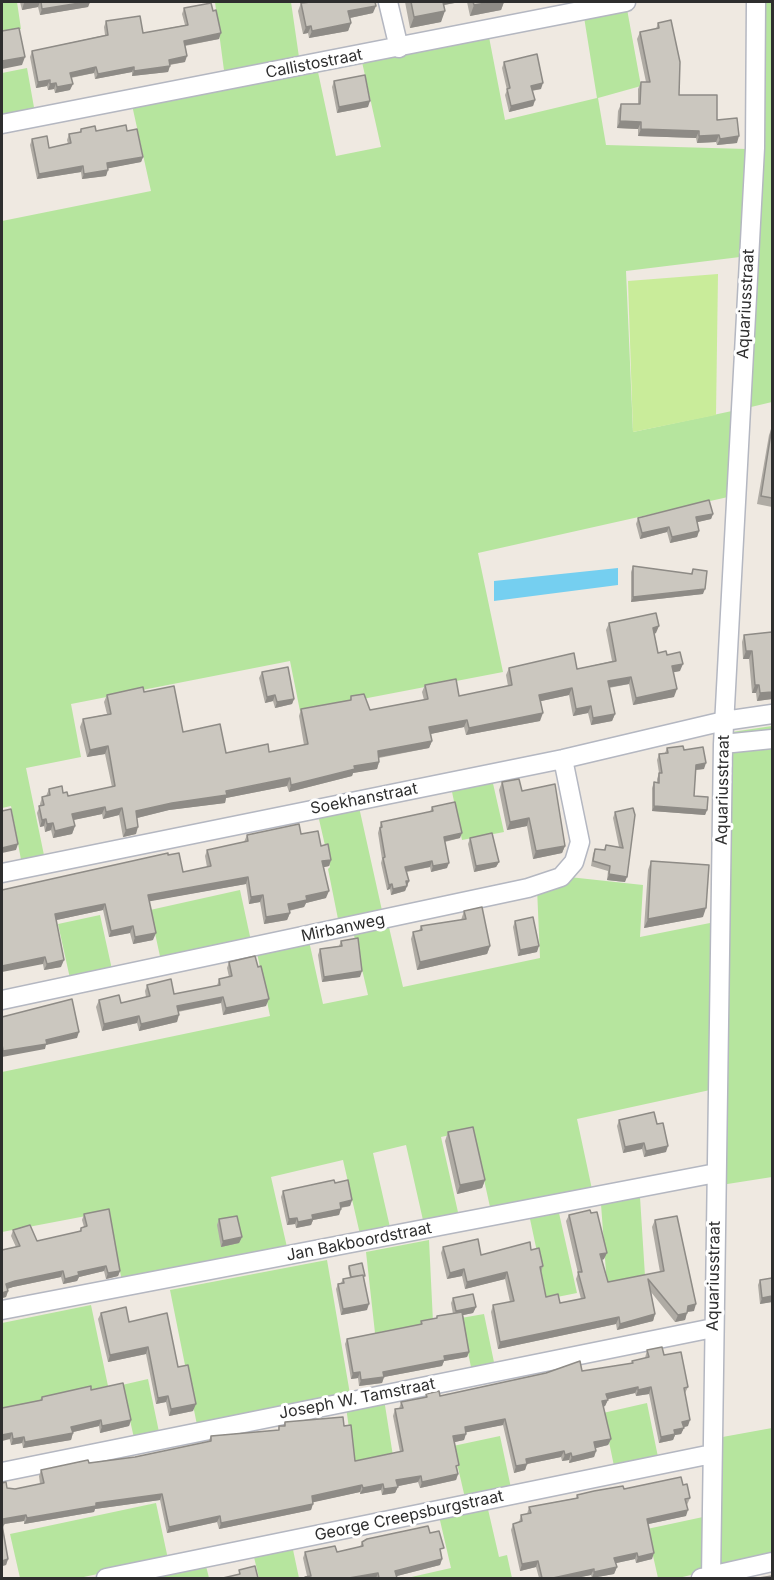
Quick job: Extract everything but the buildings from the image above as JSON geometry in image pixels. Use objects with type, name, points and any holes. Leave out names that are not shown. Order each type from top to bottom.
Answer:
[{"type":"street","points":[[388,2],[399,48]]},
{"type":"street","name":"Callistostraat","points":[[2,124],[626,2]]},
{"type":"street","name":"Aquariusstraat","points":[[707,1578],[712,1454],[723,744],[755,148],[756,2]]},
{"type":"street","name":"Soekhanstraat","points":[[2,873],[563,759],[724,721],[772,714]]},
{"type":"street","points":[[746,718],[748,742]]},
{"type":"street","points":[[723,744],[772,739]]},
{"type":"street","name":"Mirbanweg","points":[[2,1000],[517,891],[561,877],[574,862],[580,842],[563,759]]},
{"type":"street","name":"Jan Bakboordstraat","points":[[2,1310],[716,1173]]},
{"type":"street","name":"Joseph W. Tamstraat","points":[[2,1472],[713,1328]]},
{"type":"street","name":"George Creepsburgstraat","points":[[106,1578],[712,1454]]},
{"type":"street","points":[[707,1578],[772,1562]]},
{"type":"green space","points":[[2,2],[17,2],[21,29],[2,33]]},
{"type":"green space","points":[[215,2],[291,2],[300,64],[225,78]]},
{"type":"green space","points":[[761,2],[772,2],[772,402],[751,407],[763,148]]},
{"type":"green space","points":[[627,9],[641,86],[598,98],[606,145],[747,149],[740,257],[626,271],[633,432],[732,411],[728,497],[478,553],[503,672],[300,711],[290,661],[71,704],[81,757],[26,768],[45,860],[22,865],[11,806],[2,808],[2,221],[151,191],[132,105],[318,72],[336,156],[381,147],[362,62],[489,37],[505,120],[597,98],[584,17]]},
{"type":"green space","points":[[27,68],[35,113],[2,119],[2,73]]},
{"type":"green space","points":[[718,274],[716,415],[633,432],[628,281]]},
{"type":"green space","points":[[772,726],[772,1177],[721,1185],[732,732]]},
{"type":"green space","points":[[492,779],[504,832],[462,840],[451,787]]},
{"type":"green space","points":[[359,807],[383,915],[339,924],[328,869],[330,867],[318,815]]},
{"type":"green space","points":[[569,877],[643,885],[640,937],[715,922],[710,1090],[577,1119],[593,1194],[492,1216],[473,1130],[441,1137],[460,1221],[425,1229],[406,1145],[373,1153],[392,1236],[362,1243],[343,1160],[271,1177],[289,1256],[124,1290],[107,1212],[2,1232],[2,1072],[270,1016],[257,953],[309,941],[323,1004],[368,995],[353,931],[388,923],[403,987],[540,958],[537,888]]},
{"type":"green space","points":[[240,890],[251,941],[161,961],[150,910]]},
{"type":"green space","points":[[100,915],[113,974],[71,983],[58,924]]},
{"type":"green space","points":[[640,1197],[645,1276],[607,1286],[601,1204]]},
{"type":"green space","points":[[559,1213],[577,1293],[547,1299],[530,1219]]},
{"type":"green space","points":[[429,1240],[433,1322],[375,1333],[366,1252]]},
{"type":"green space","points":[[327,1260],[350,1394],[197,1425],[170,1290]]},
{"type":"green space","points":[[91,1305],[108,1386],[2,1408],[2,1323]]},
{"type":"green space","points":[[484,1314],[495,1367],[472,1372],[461,1318]]},
{"type":"green space","points":[[148,1379],[159,1432],[134,1438],[122,1385]]},
{"type":"green space","points":[[384,1399],[393,1456],[354,1464],[346,1407]]},
{"type":"green space","points":[[647,1403],[658,1457],[614,1466],[603,1413]]},
{"type":"green space","points":[[772,1428],[772,1554],[723,1566],[719,1564],[717,1438]]},
{"type":"green space","points":[[500,1436],[511,1488],[465,1498],[453,1446]]},
{"type":"green space","points":[[156,1503],[168,1559],[79,1578],[20,1578],[10,1534]]},
{"type":"green space","points":[[487,1505],[499,1557],[507,1555],[512,1578],[407,1578],[451,1568],[439,1516]]},
{"type":"green space","points":[[703,1517],[704,1563],[700,1573],[678,1578],[658,1578],[647,1529]]},
{"type":"green space","points":[[292,1545],[299,1578],[259,1578],[253,1553]]},
{"type":"green space","points":[[205,1562],[209,1578],[130,1578]]},
{"type":"water","points":[[618,568],[618,585],[494,601],[494,581]]}]
